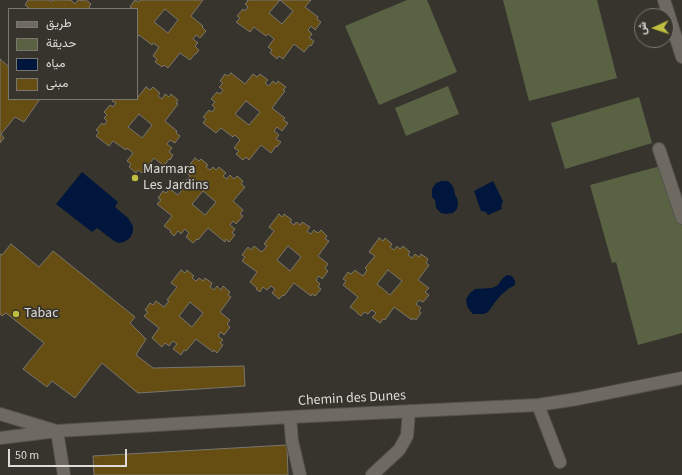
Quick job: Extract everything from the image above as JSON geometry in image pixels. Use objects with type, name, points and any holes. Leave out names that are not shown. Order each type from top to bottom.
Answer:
[{"type":"street","points":[[664,0],[682,57]]},
{"type":"street","points":[[659,149],[682,218]]},
{"type":"street","name":"Chemin des Dunes","points":[[0,438],[56,431],[488,406],[538,405],[682,378]]},
{"type":"street","points":[[538,405],[560,462]]},
{"type":"street","points":[[372,475],[399,450],[407,436],[409,411]]},
{"type":"street","points":[[0,414],[56,431],[64,475]]},
{"type":"street","points":[[290,417],[292,441],[300,475]]},
{"type":"street","name":"Chemin des Dunes","points":[[0,432],[22,435]]},
{"type":"green space","points":[[407,0],[427,0],[457,72],[379,105],[345,26]]},
{"type":"green space","points":[[503,0],[597,0],[617,78],[529,101]]},
{"type":"green space","points":[[448,86],[459,114],[406,136],[395,108]]},
{"type":"green space","points":[[639,97],[652,143],[565,169],[551,123]]},
{"type":"green space","points":[[668,164],[682,214],[682,333],[638,345],[616,262],[612,263],[590,185]]},
{"type":"water","points":[[82,172],[118,202],[115,207],[128,218],[133,226],[133,232],[130,238],[124,242],[119,243],[114,241],[97,228],[92,232],[56,204]]},
{"type":"water","points":[[448,181],[454,189],[458,203],[457,209],[453,213],[441,213],[436,208],[435,200],[432,197],[432,189],[436,183]]},
{"type":"water","points":[[493,181],[503,201],[501,206],[502,209],[488,215],[486,212],[481,211],[474,191]]},
{"type":"water","points":[[507,275],[512,276],[515,281],[515,285],[501,295],[488,312],[484,314],[473,314],[467,306],[466,299],[470,293],[475,289],[492,288],[498,285]]},
{"type":"building","points":[[28,0],[49,0],[51,2],[52,0],[71,0],[75,4],[78,0],[86,0],[91,4],[89,7],[90,8],[29,8],[25,5]]},
{"type":"building","points":[[135,0],[139,2],[140,0],[203,0],[191,16],[203,26],[202,27],[206,31],[200,38],[196,35],[193,39],[198,43],[195,46],[199,50],[190,60],[180,53],[168,68],[164,65],[162,67],[155,62],[157,59],[153,56],[159,47],[153,43],[152,45],[139,35],[138,36],[138,8],[130,7]],"holes":[[[165,9],[178,20],[168,33],[154,22]]]},
{"type":"building","points":[[247,0],[280,0],[311,0],[305,7],[318,17],[317,19],[321,22],[315,30],[311,26],[308,30],[312,34],[309,38],[314,41],[311,46],[310,45],[304,52],[294,44],[283,59],[279,56],[277,59],[270,53],[272,50],[268,47],[274,39],[268,34],[266,36],[254,27],[250,32],[236,22],[240,18],[237,16],[243,9],[245,11],[248,7],[245,4],[248,1]],"holes":[[[280,0],[293,11],[282,24],[269,13]]]},
{"type":"building","points":[[0,59],[8,66],[8,100],[39,100],[24,122],[15,117],[1,134],[4,138],[0,143]]},
{"type":"building","points":[[231,73],[245,84],[253,74],[257,77],[260,74],[268,80],[265,83],[269,86],[273,81],[276,84],[278,81],[286,87],[283,90],[285,91],[272,108],[285,118],[283,120],[288,123],[282,131],[277,127],[274,131],[279,135],[276,139],[281,142],[271,153],[261,145],[249,160],[246,157],[243,160],[236,154],[239,151],[234,148],[240,140],[235,135],[233,137],[221,128],[216,133],[203,123],[206,119],[203,117],[209,110],[212,112],[215,108],[212,105],[215,102],[211,99],[217,92],[220,94],[223,90],[219,87],[223,83],[220,81],[225,74],[228,76]],"holes":[[[246,101],[260,112],[249,125],[235,114]]]},
{"type":"building","points":[[146,87],[150,90],[153,87],[160,93],[158,96],[162,99],[165,94],[169,97],[171,94],[178,100],[176,103],[178,104],[165,121],[177,131],[176,133],[180,136],[175,143],[170,140],[167,144],[172,148],[169,152],[173,155],[164,166],[154,158],[142,173],[138,170],[136,173],[129,167],[131,164],[127,161],[133,153],[127,148],[126,150],[113,141],[109,146],[96,136],[99,132],[96,130],[102,123],[104,125],[107,121],[104,118],[107,115],[104,112],[110,105],[113,107],[116,103],[112,101],[138,100],[138,97]],"holes":[[[139,114],[152,125],[142,138],[128,127]]]},
{"type":"building","points":[[195,158],[199,161],[201,159],[208,165],[206,167],[210,170],[213,167],[216,170],[219,167],[226,173],[223,176],[227,179],[230,175],[234,179],[237,176],[243,181],[241,184],[245,187],[233,201],[243,210],[240,214],[243,216],[236,224],[233,221],[230,225],[235,229],[232,233],[235,235],[229,242],[226,239],[225,242],[208,228],[198,240],[197,239],[193,243],[186,237],[189,233],[185,229],[181,234],[178,231],[174,236],[170,232],[171,231],[164,226],[172,216],[157,204],[161,200],[158,198],[163,191],[166,193],[170,189],[178,195],[182,190],[180,188],[190,176],[185,171]],"holes":[[[203,191],[216,202],[205,215],[192,204]]]},
{"type":"building","points":[[279,214],[282,217],[284,214],[292,220],[290,222],[294,225],[296,222],[300,225],[302,222],[310,227],[307,231],[311,234],[314,230],[318,233],[321,230],[327,236],[325,239],[329,241],[318,256],[328,264],[325,268],[328,271],[322,279],[319,276],[316,280],[320,284],[318,287],[321,289],[315,296],[312,294],[311,296],[294,283],[284,296],[283,295],[279,299],[272,293],[275,289],[271,286],[267,290],[263,287],[260,292],[250,282],[257,272],[242,261],[245,257],[242,255],[248,247],[251,250],[254,246],[262,252],[267,246],[264,244],[274,231],[269,227]],"holes":[[[288,246],[301,257],[290,271],[277,260]]]},
{"type":"building","points":[[379,238],[383,241],[385,238],[392,244],[390,247],[394,250],[397,246],[400,249],[403,246],[410,252],[408,255],[412,258],[415,254],[419,257],[421,254],[428,259],[426,263],[429,265],[418,280],[429,288],[425,292],[429,295],[423,302],[419,300],[416,304],[421,308],[419,311],[421,313],[416,320],[413,318],[412,320],[394,307],[385,320],[383,319],[380,323],[372,317],[376,313],[372,310],[368,314],[364,312],[361,316],[350,307],[358,297],[343,285],[346,281],[343,279],[348,272],[351,274],[355,270],[363,276],[367,270],[365,268],[375,256],[369,252]],"holes":[[[388,270],[402,281],[390,295],[377,284]]]},
{"type":"building","points":[[11,244],[39,267],[53,251],[135,317],[130,323],[146,339],[136,355],[153,368],[244,366],[245,386],[138,393],[102,363],[75,398],[52,381],[47,387],[23,369],[44,343],[6,313],[2,316],[0,314],[0,254],[2,255]]},
{"type":"building","points":[[181,270],[185,273],[187,270],[194,276],[192,278],[196,281],[199,278],[203,281],[205,278],[212,283],[210,287],[214,290],[217,286],[221,290],[223,286],[230,292],[228,295],[231,297],[220,312],[230,320],[227,324],[230,327],[224,335],[221,332],[218,336],[223,340],[220,343],[223,345],[217,353],[214,350],[213,352],[196,339],[186,351],[184,350],[181,355],[173,349],[177,344],[173,341],[169,346],[165,343],[162,347],[152,338],[159,328],[144,316],[148,312],[145,310],[150,303],[153,305],[156,301],[164,307],[169,301],[167,300],[177,287],[171,283]],"holes":[[[190,302],[203,313],[192,327],[179,316]]]},
{"type":"building","points":[[287,445],[288,475],[94,475],[93,456]]},
{"type":"place","name":"Marmara Les Jardins","points":[[135,178]]},
{"type":"place","name":"Tabac","points":[[16,314]]}]
